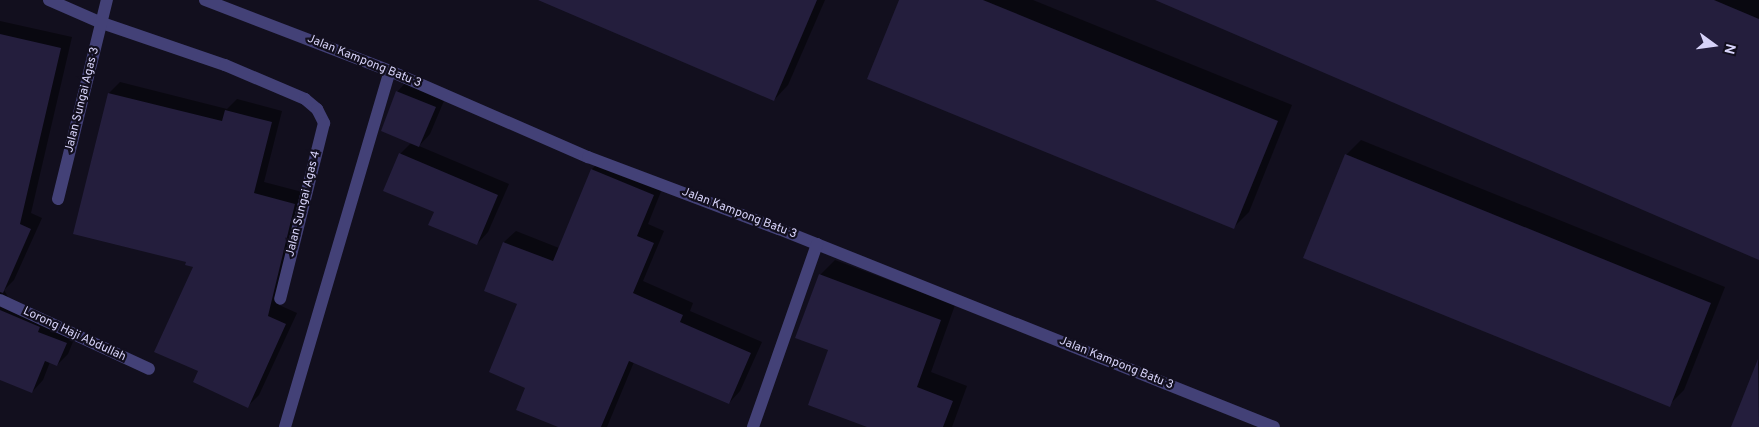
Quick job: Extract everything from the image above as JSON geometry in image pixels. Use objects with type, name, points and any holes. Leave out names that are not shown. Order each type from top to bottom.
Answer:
[{"type":"street","points":[[48,0],[102,23]]},
{"type":"street","name":"Jalan Sungai Agas 3","points":[[58,199],[107,0]]},
{"type":"street","name":"Jalan Kampong Batu 3","points":[[205,0],[390,71],[588,157],[817,244],[1274,427]]},
{"type":"street","name":"Jalan Sungai Agas 4","points":[[102,23],[225,65],[305,99],[317,109],[324,124],[280,299]]},
{"type":"street","points":[[285,427],[390,71]]},
{"type":"street","points":[[753,427],[817,244]]},
{"type":"street","name":"Lorong Haji Abdullah","points":[[0,300],[149,369]]},
{"type":"building","points":[[538,0],[817,0],[774,101]]},
{"type":"building","points":[[899,0],[983,0],[1278,121],[1234,229],[867,79]]},
{"type":"building","points":[[1155,0],[1714,0],[1759,19],[1759,260]]},
{"type":"building","points":[[0,34],[61,48],[20,224],[31,229],[3,293],[0,292]]},
{"type":"building","points":[[396,91],[436,107],[419,147],[381,131]]},
{"type":"building","points":[[108,93],[222,121],[225,110],[272,122],[254,193],[295,204],[268,316],[286,324],[248,408],[193,382],[198,371],[154,352],[193,267],[185,265],[186,262],[73,234]]},
{"type":"building","points":[[399,153],[498,195],[477,245],[428,225],[434,212],[383,191]]},
{"type":"building","points":[[1345,154],[1711,303],[1670,407],[1303,258]]},
{"type":"building","points":[[591,169],[654,195],[637,236],[654,243],[633,293],[683,315],[680,322],[751,353],[729,404],[629,361],[601,427],[558,427],[516,410],[525,388],[489,372],[517,304],[484,291],[503,242],[553,261]]},
{"type":"building","points":[[819,274],[941,320],[917,387],[953,401],[943,427],[867,427],[808,405],[828,350],[795,338]]},
{"type":"building","points":[[0,310],[40,327],[38,332],[67,343],[57,366],[45,361],[32,393],[0,380]]},
{"type":"building","points":[[1758,359],[1759,427],[1731,427]]}]
